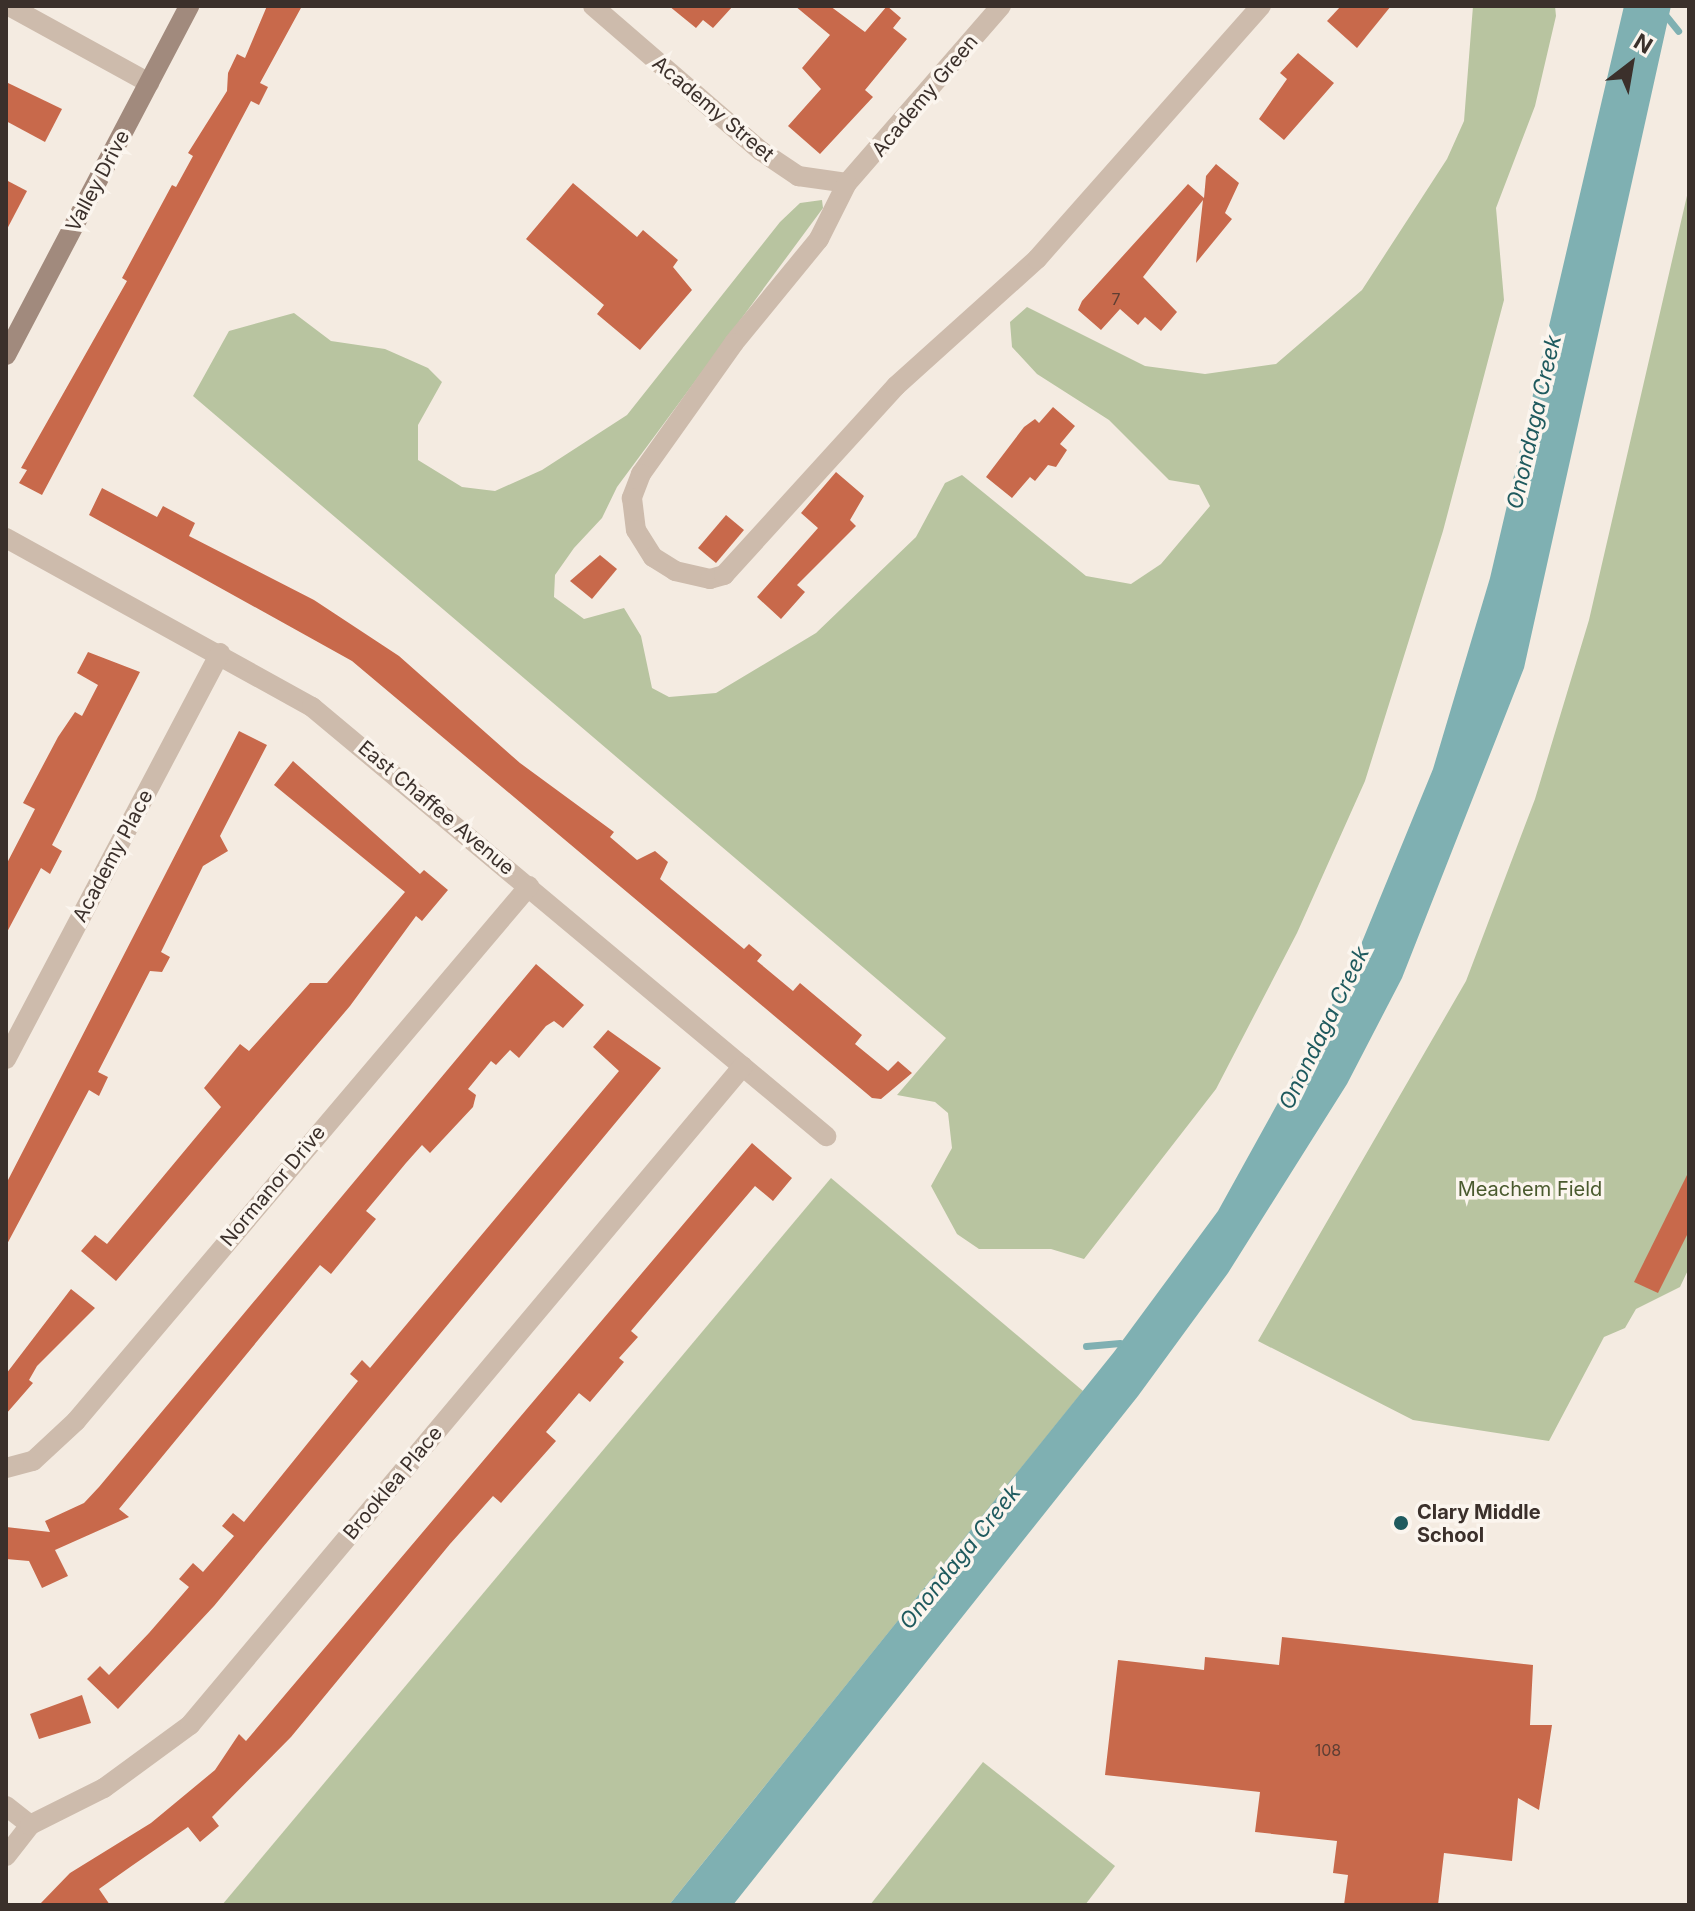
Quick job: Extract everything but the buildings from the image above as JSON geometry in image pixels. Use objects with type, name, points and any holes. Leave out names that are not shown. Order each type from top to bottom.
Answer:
[{"type":"main road","name":"Valley Drive","points":[[6,355],[189,6]]},
{"type":"street","points":[[9,6],[149,83]]},
{"type":"street","name":"Academy Street","points":[[593,6],[761,151],[798,176],[847,183]]},
{"type":"street","name":"Academy Green","points":[[1001,6],[847,183],[819,239],[734,343],[641,474],[632,498],[636,530],[653,557],[675,571],[710,579],[724,575],[896,386],[1037,259],[1261,6]]},
{"type":"street","name":"East Chaffee Avenue","points":[[6,538],[220,653],[312,707],[826,1136]]},
{"type":"street","name":"Academy Place","points":[[6,1059],[220,653]]},
{"type":"street","name":"Normanor Drive","points":[[6,1468],[33,1461],[76,1421],[529,886]]},
{"type":"street","name":"Brooklea Place","points":[[6,1856],[30,1825],[104,1788],[190,1725],[743,1066]]},
{"type":"street","points":[[6,1806],[30,1825]]},
{"type":"green space","points":[[1473,6],[1555,6],[1556,16],[1535,106],[1496,208],[1504,300],[1443,531],[1365,781],[1297,933],[1216,1089],[1084,1259],[1051,1249],[979,1249],[957,1234],[931,1186],[952,1148],[948,1113],[935,1102],[897,1095],[946,1038],[193,396],[229,331],[294,313],[331,341],[385,349],[428,368],[442,382],[418,425],[418,460],[462,487],[495,491],[542,470],[627,415],[780,222],[800,203],[822,200],[823,208],[617,487],[602,518],[574,548],[555,575],[554,597],[584,619],[624,608],[641,636],[652,688],[669,697],[716,693],[816,633],[916,537],[945,483],[962,475],[1086,576],[1131,584],[1161,564],[1210,506],[1199,485],[1169,480],[1109,420],[1037,374],[1012,347],[1010,322],[1027,307],[1145,366],[1205,374],[1276,364],[1362,290],[1447,159],[1464,121]]},
{"type":"green space","name":"Meachem Field","points":[[1689,187],[1689,1268],[1680,1287],[1636,1309],[1625,1328],[1604,1337],[1549,1441],[1413,1420],[1258,1341],[1466,981],[1535,799],[1589,620]]},
{"type":"green space","points":[[831,1178],[1083,1391],[669,1905],[222,1905]]},
{"type":"green space","points":[[983,1762],[1115,1866],[1085,1905],[870,1905]]},
{"type":"water","name":"Onondaga Creek","points":[[1624,6],[1671,6],[1524,668],[1402,978],[1347,1084],[1228,1273],[1138,1396],[733,1905],[669,1905],[1114,1352],[1218,1211],[1348,976],[1433,769],[1490,578]]},
{"type":"waterway","points":[[1658,6],[1678,31]]},
{"type":"waterway","points":[[1086,1346],[1120,1343]]},
{"type":"place","name":"Clary Middle School","points":[[1401,1523]]}]
